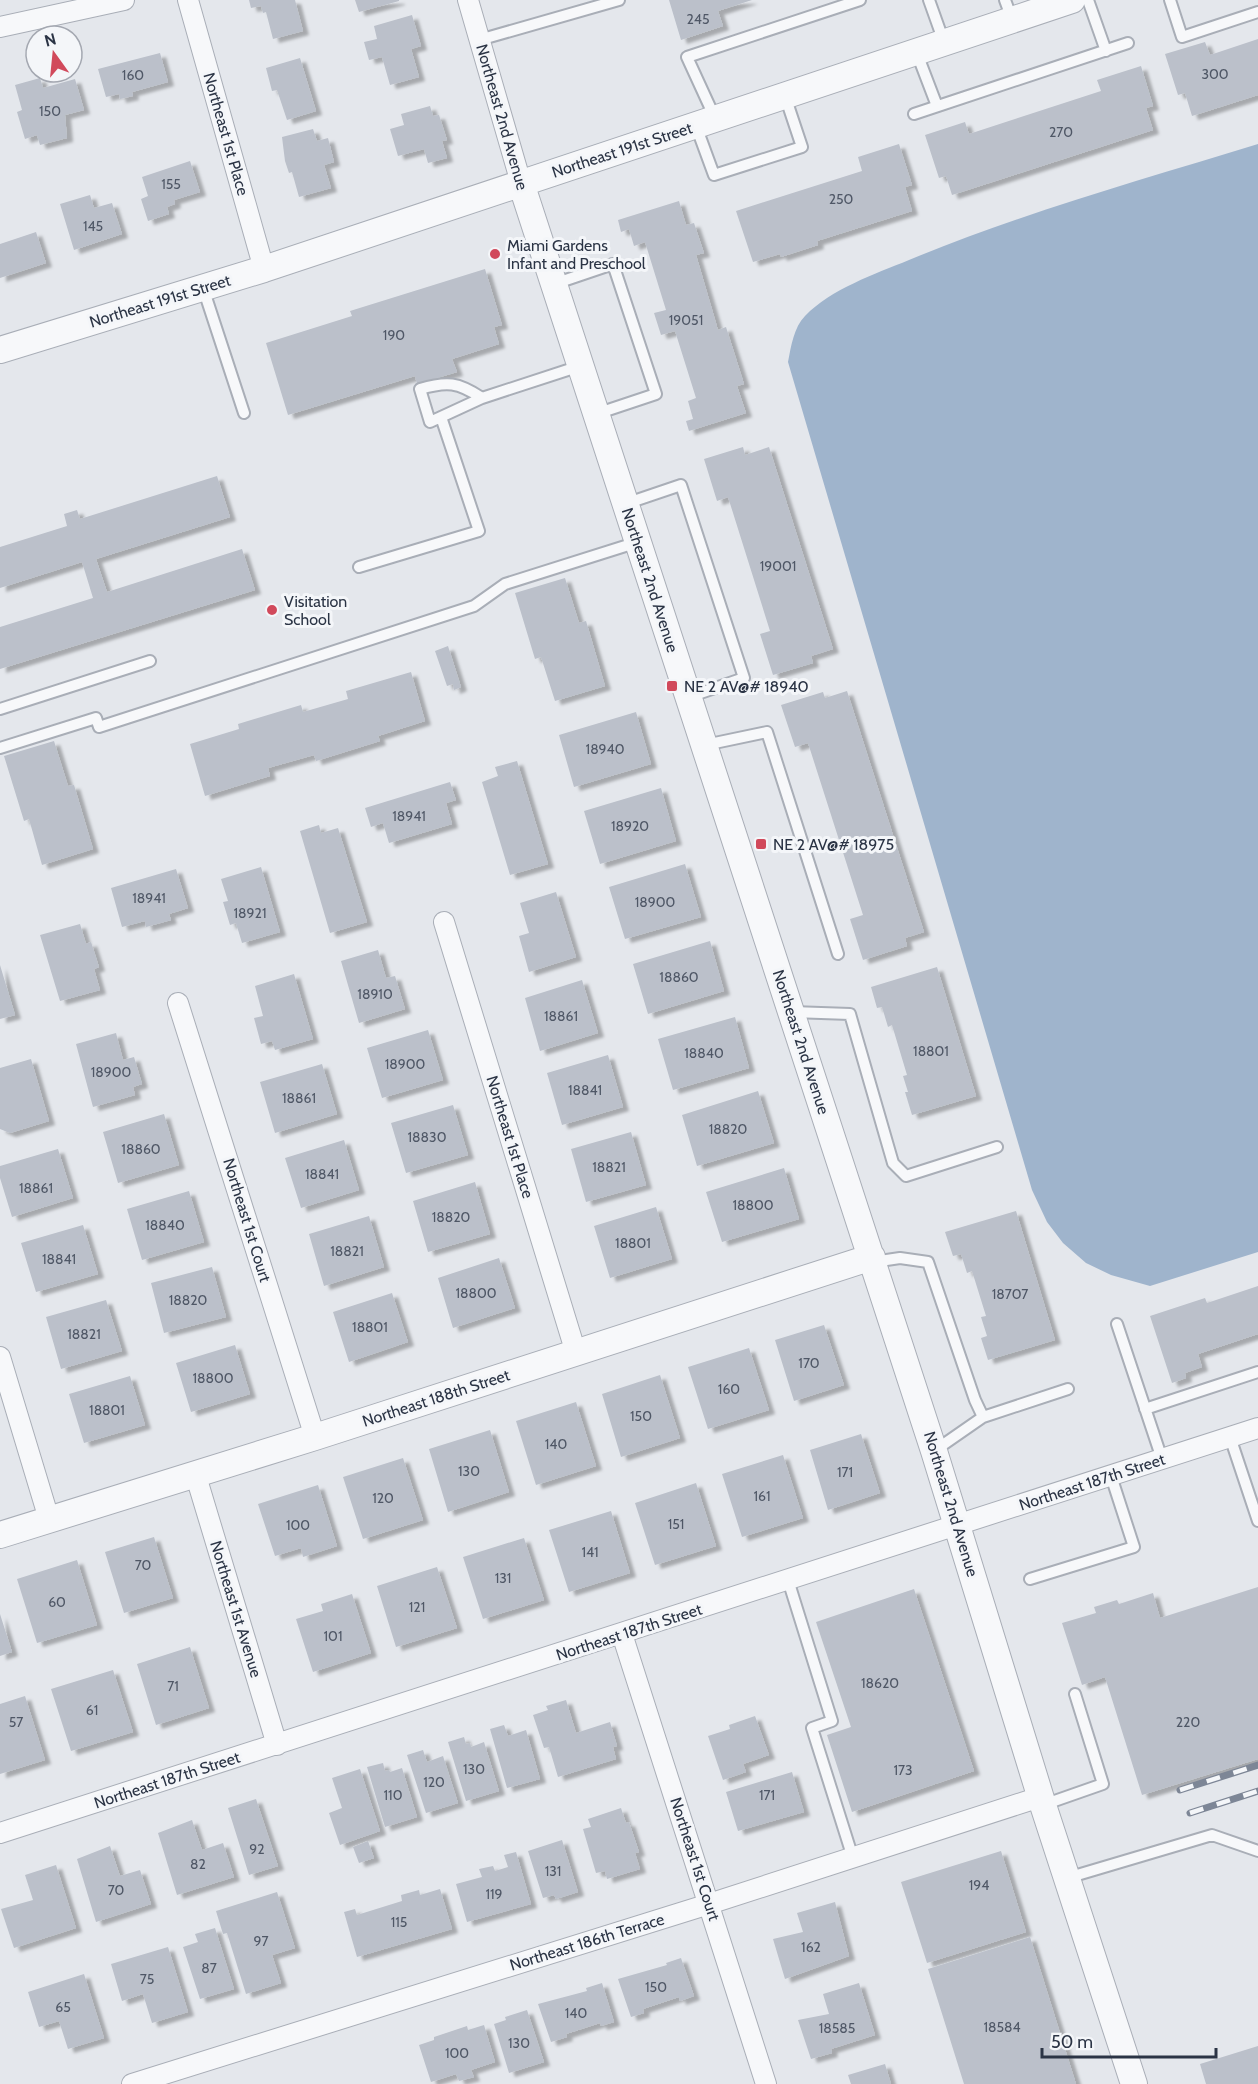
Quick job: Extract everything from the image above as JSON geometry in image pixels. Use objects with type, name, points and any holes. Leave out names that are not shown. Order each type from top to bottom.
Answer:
[{"type":"street","points":[[0,27],[124,0]]},
{"type":"street","name":"Northeast 1st Place","points":[[188,0],[264,269]]},
{"type":"street","name":"Northeast 2nd Avenue","points":[[468,0],[521,183],[934,1451],[1042,1801],[1134,2084]]},
{"type":"street","name":"Northeast 191st Street","points":[[0,350],[264,269],[785,96],[944,42],[1009,10],[1072,0]]},
{"type":"street","name":"Northeast 1st Place","points":[[444,922],[576,1353]]},
{"type":"street","name":"Northeast 1st Court","points":[[178,1003],[315,1437]]},
{"type":"street","name":"Northeast 188th Street","points":[[0,1535],[872,1260]]},
{"type":"street","points":[[0,1357],[49,1519]]},
{"type":"street","name":"Northeast 187th Street","points":[[0,1833],[1258,1428]]},
{"type":"street","name":"Northeast 1st Avenue","points":[[195,1473],[277,1745]]},
{"type":"street","name":"Northeast 1st Court","points":[[622,1634],[766,2084]]},
{"type":"street","name":"Northeast 186th Terrace","points":[[132,2084],[852,1858],[1042,1801]]},
{"type":"lane","points":[[479,40],[619,0]]},
{"type":"lane","points":[[785,96],[802,147],[714,175],[706,122],[687,57],[860,0]]},
{"type":"lane","points":[[929,0],[944,42]]},
{"type":"lane","points":[[1088,0],[1106,51]]},
{"type":"lane","points":[[1170,0],[1182,37],[1258,12]]},
{"type":"lane","points":[[914,114],[1128,43]]},
{"type":"lane","points":[[916,51],[937,106]]},
{"type":"lane","points":[[554,284],[613,264],[656,394],[596,414]]},
{"type":"lane","points":[[203,287],[244,412]]},
{"type":"lane","points":[[482,398],[465,387],[442,383],[420,389],[430,422],[482,398],[580,366]]},
{"type":"lane","points":[[359,567],[478,531],[441,417]]},
{"type":"lane","points":[[625,504],[681,485],[744,678],[688,697]]},
{"type":"lane","points":[[0,748],[96,718],[99,727],[372,639],[474,606],[505,584],[638,542]]},
{"type":"lane","points":[[0,709],[150,661]]},
{"type":"lane","points":[[704,745],[767,732],[837,954]]},
{"type":"lane","points":[[791,1012],[850,1014],[893,1163],[906,1176],[998,1147]]},
{"type":"lane","points":[[872,1260],[900,1257],[928,1262],[975,1400],[983,1417]]},
{"type":"lane","points":[[1117,1324],[1161,1459]]},
{"type":"lane","points":[[1145,1409],[1258,1372]]},
{"type":"lane","points":[[934,1451],[983,1417],[1068,1389]]},
{"type":"lane","points":[[1230,1437],[1258,1521]]},
{"type":"lane","points":[[1030,1579],[1134,1547],[1111,1476]]},
{"type":"lane","points":[[788,1580],[832,1721],[812,1728],[852,1858]]},
{"type":"lane","points":[[1042,1801],[1103,1784],[1075,1694]]},
{"type":"lane","points":[[1067,1878],[1212,1835],[1258,1851]]},
{"type":"water","points":[[1258,144],[1258,1252],[1150,1286],[1111,1275],[1086,1263],[1063,1243],[1047,1222],[1032,1190],[788,362],[801,320],[827,298],[854,283],[995,227]]},
{"type":"building","points":[[249,0],[295,0],[303,31],[273,39],[266,12],[263,13],[261,6],[251,8]]},
{"type":"building","points":[[355,0],[399,0],[399,1],[359,12]]},
{"type":"building","points":[[669,0],[752,0],[718,11],[723,26],[681,40]]},
{"type":"building","points":[[412,15],[421,46],[411,49],[419,77],[390,85],[382,57],[369,60],[364,42],[377,39],[374,26]]},
{"type":"building","points":[[1258,39],[1258,95],[1192,116],[1185,93],[1178,95],[1165,54],[1205,42],[1210,55]]},
{"type":"building","points":[[160,53],[168,82],[132,92],[133,96],[120,99],[119,94],[106,97],[98,69]]},
{"type":"building","points":[[300,58],[316,111],[287,120],[277,90],[272,91],[266,68]]},
{"type":"building","points":[[1141,66],[1153,106],[1146,108],[1153,130],[952,195],[946,176],[939,178],[925,135],[965,122],[969,134],[1101,91],[1097,80]]},
{"type":"building","points":[[24,82],[42,84],[43,88],[57,84],[76,84],[84,110],[65,115],[67,138],[40,145],[37,135],[25,139],[17,112],[22,110],[15,85]]},
{"type":"building","points":[[430,106],[433,116],[439,115],[447,140],[442,141],[447,158],[428,163],[424,149],[398,156],[390,129],[404,125],[401,114]]},
{"type":"building","points":[[313,129],[317,141],[328,138],[334,162],[324,165],[331,188],[299,197],[292,172],[289,173],[285,161],[282,137]]},
{"type":"building","points":[[899,144],[912,185],[905,187],[912,211],[817,241],[818,245],[781,257],[780,254],[753,262],[736,211],[862,171],[858,157]]},
{"type":"building","points":[[190,161],[200,192],[174,200],[175,204],[167,207],[169,214],[148,221],[141,199],[148,196],[142,177]]},
{"type":"building","points":[[90,195],[94,208],[112,203],[122,234],[74,250],[60,204]]},
{"type":"building","points":[[679,201],[686,225],[694,223],[704,253],[696,255],[718,330],[726,327],[744,384],[737,386],[746,413],[689,431],[686,421],[693,419],[688,401],[696,398],[675,331],[661,335],[654,313],[666,310],[645,242],[634,246],[629,229],[621,232],[618,220]]},
{"type":"building","points":[[36,232],[46,263],[0,278],[0,244]]},
{"type":"building","points":[[485,269],[502,325],[494,327],[499,344],[452,359],[457,372],[417,384],[415,376],[288,415],[266,343],[352,316],[350,311]]},
{"type":"building","points":[[743,447],[745,455],[769,447],[833,649],[811,656],[813,663],[773,675],[760,634],[770,631],[728,497],[717,501],[704,459]]},
{"type":"building","points":[[217,476],[230,517],[96,559],[107,592],[242,549],[255,590],[0,669],[0,627],[93,598],[82,562],[0,588],[0,547],[67,526],[64,514],[77,510],[80,519]]},
{"type":"building","points":[[565,578],[579,623],[586,621],[605,686],[555,701],[541,657],[535,659],[515,593]]},
{"type":"building","points":[[448,646],[461,687],[454,690],[453,684],[447,686],[435,651]]},
{"type":"building","points":[[411,672],[425,721],[378,736],[380,741],[316,761],[314,755],[268,768],[270,776],[205,796],[190,744],[239,729],[238,724],[301,705],[303,712],[348,699],[346,691]]},
{"type":"building","points":[[847,691],[924,932],[905,938],[907,946],[863,960],[850,919],[863,915],[808,743],[795,747],[781,705],[823,692],[825,698]]},
{"type":"building","points":[[636,712],[651,764],[574,787],[559,735]]},
{"type":"building","points":[[54,741],[68,786],[74,785],[93,849],[42,865],[29,819],[24,821],[4,756]]},
{"type":"building","points":[[517,761],[548,864],[510,875],[482,782],[498,776],[495,767]]},
{"type":"building","points":[[450,782],[456,800],[446,803],[452,824],[389,843],[383,823],[371,827],[365,808]]},
{"type":"building","points":[[661,788],[676,841],[600,864],[584,811]]},
{"type":"building","points":[[319,825],[321,833],[338,828],[367,922],[330,933],[300,831]]},
{"type":"building","points":[[685,864],[701,917],[625,939],[609,887]]},
{"type":"building","points":[[261,867],[280,932],[242,943],[236,923],[230,925],[223,902],[228,901],[221,879]]},
{"type":"building","points":[[176,869],[188,908],[169,914],[171,920],[146,927],[145,921],[122,927],[111,888]]},
{"type":"building","points":[[556,892],[576,957],[529,972],[519,936],[529,933],[520,903]]},
{"type":"building","points":[[80,924],[86,944],[91,942],[99,967],[94,969],[100,990],[60,1001],[40,935]]},
{"type":"building","points":[[710,941],[724,991],[648,1014],[633,964]]},
{"type":"building","points":[[378,950],[386,978],[395,976],[405,1009],[359,1023],[341,961]]},
{"type":"building","points":[[0,965],[15,1015],[0,1019]]},
{"type":"building","points":[[937,967],[976,1096],[912,1115],[903,1076],[907,1075],[892,1025],[888,1027],[882,1007],[877,1008],[871,987]]},
{"type":"building","points":[[294,974],[313,1039],[275,1050],[272,1041],[261,1044],[254,1018],[263,1016],[255,986]]},
{"type":"building","points":[[582,980],[598,1033],[540,1051],[525,998]]},
{"type":"building","points":[[735,1017],[749,1068],[673,1090],[658,1039]]},
{"type":"building","points":[[428,1030],[443,1080],[382,1098],[367,1048]]},
{"type":"building","points":[[116,1033],[123,1060],[134,1057],[142,1084],[133,1087],[135,1095],[93,1107],[76,1044]]},
{"type":"building","points":[[608,1055],[623,1107],[562,1125],[547,1073]]},
{"type":"building","points":[[31,1059],[49,1121],[10,1133],[0,1129],[0,1068]]},
{"type":"building","points":[[322,1064],[337,1114],[275,1133],[260,1082]]},
{"type":"building","points":[[758,1091],[774,1143],[697,1166],[682,1115]]},
{"type":"building","points":[[453,1105],[468,1155],[406,1173],[391,1123]]},
{"type":"building","points":[[164,1114],[179,1165],[118,1183],[103,1132]]},
{"type":"building","points":[[631,1132],[646,1185],[586,1202],[571,1149]]},
{"type":"building","points":[[344,1140],[359,1190],[301,1208],[285,1158]]},
{"type":"building","points":[[58,1149],[73,1198],[12,1217],[0,1178],[0,1166]]},
{"type":"building","points":[[784,1168],[799,1219],[722,1242],[706,1192]]},
{"type":"building","points":[[475,1182],[490,1234],[428,1252],[413,1201]]},
{"type":"building","points":[[189,1191],[204,1242],[142,1260],[127,1209]]},
{"type":"building","points":[[656,1207],[672,1259],[610,1278],[594,1226]]},
{"type":"building","points":[[1016,1211],[1055,1340],[988,1360],[981,1338],[987,1336],[981,1317],[986,1316],[972,1271],[967,1273],[961,1254],[953,1256],[945,1232]]},
{"type":"building","points":[[369,1216],[384,1267],[324,1286],[309,1234]]},
{"type":"building","points":[[83,1225],[98,1274],[36,1292],[21,1243]]},
{"type":"building","points":[[499,1258],[515,1308],[453,1328],[438,1278]]},
{"type":"building","points":[[212,1267],[226,1317],[164,1333],[151,1283]]},
{"type":"building","points":[[1258,1286],[1258,1334],[1198,1354],[1202,1367],[1185,1373],[1186,1378],[1172,1383],[1150,1316],[1205,1298],[1207,1303]]},
{"type":"building","points":[[392,1293],[408,1342],[349,1362],[333,1312]]},
{"type":"building","points":[[106,1300],[122,1351],[61,1369],[46,1317]]},
{"type":"building","points":[[824,1325],[844,1385],[794,1401],[775,1340]]},
{"type":"building","points":[[235,1345],[250,1394],[191,1412],[176,1363]]},
{"type":"building","points":[[749,1348],[769,1410],[708,1429],[688,1367]]},
{"type":"building","points":[[660,1375],[680,1438],[621,1457],[602,1394]]},
{"type":"building","points":[[130,1376],[145,1425],[84,1443],[69,1394]]},
{"type":"building","points":[[576,1402],[596,1466],[536,1485],[516,1421]]},
{"type":"building","points":[[490,1430],[509,1492],[448,1512],[429,1449]]},
{"type":"building","points":[[861,1434],[880,1493],[828,1510],[810,1450]]},
{"type":"building","points":[[783,1455],[803,1518],[742,1537],[722,1474]]},
{"type":"building","points":[[403,1458],[423,1520],[363,1539],[343,1477]]},
{"type":"building","points":[[696,1483],[716,1546],[655,1565],[635,1503]]},
{"type":"building","points":[[318,1485],[337,1546],[303,1557],[301,1548],[275,1556],[258,1504]]},
{"type":"building","points":[[611,1511],[630,1573],[569,1592],[549,1530]]},
{"type":"building","points":[[154,1537],[173,1598],[124,1613],[105,1552]]},
{"type":"building","points":[[524,1538],[544,1600],[483,1619],[463,1557]]},
{"type":"building","points":[[77,1560],[97,1625],[37,1643],[17,1579]]},
{"type":"building","points":[[437,1567],[457,1628],[396,1647],[377,1586]]},
{"type":"building","points":[[1258,1587],[1258,1759],[1142,1795],[1105,1677],[1082,1685],[1062,1623],[1096,1613],[1094,1607],[1117,1600],[1119,1604],[1153,1593],[1160,1618]]},
{"type":"building","points":[[914,1589],[974,1771],[852,1812],[827,1735],[851,1727],[816,1622]]},
{"type":"building","points":[[352,1594],[371,1653],[313,1672],[296,1619],[323,1611],[321,1604]]},
{"type":"building","points":[[0,1614],[12,1652],[0,1656]]},
{"type":"building","points":[[190,1647],[209,1708],[156,1725],[137,1664]]},
{"type":"building","points":[[113,1670],[133,1732],[71,1751],[51,1689]]},
{"type":"building","points":[[25,1696],[45,1760],[0,1774],[0,1704]]},
{"type":"building","points":[[566,1700],[576,1733],[610,1722],[617,1746],[613,1747],[616,1759],[558,1777],[549,1747],[544,1748],[533,1715],[548,1710],[546,1706]]},
{"type":"building","points":[[755,1716],[769,1755],[743,1764],[746,1772],[723,1780],[708,1736],[730,1729],[729,1725]]},
{"type":"building","points":[[504,1725],[508,1736],[526,1730],[540,1779],[507,1788],[490,1729]]},
{"type":"building","points":[[464,1737],[466,1744],[470,1743],[471,1747],[484,1742],[499,1791],[466,1801],[448,1742]]},
{"type":"building","points":[[423,1750],[427,1762],[443,1756],[458,1803],[426,1813],[407,1755]]},
{"type":"building","points":[[383,1763],[385,1771],[390,1772],[402,1768],[417,1817],[385,1827],[367,1767]]},
{"type":"building","points":[[360,1769],[380,1831],[340,1845],[329,1813],[342,1808],[332,1778]]},
{"type":"building","points":[[792,1772],[804,1812],[738,1831],[726,1792]]},
{"type":"building","points":[[256,1799],[278,1866],[249,1875],[228,1808]]},
{"type":"building","points":[[621,1808],[626,1823],[629,1822],[639,1852],[635,1853],[640,1869],[607,1879],[605,1871],[596,1873],[583,1829],[591,1827],[588,1819]]},
{"type":"building","points":[[192,1820],[202,1850],[223,1843],[234,1877],[177,1895],[158,1833]]},
{"type":"building","points":[[562,1840],[578,1892],[556,1899],[554,1895],[543,1898],[528,1851]]},
{"type":"building","points":[[368,1841],[374,1858],[359,1863],[353,1847]]},
{"type":"building","points":[[110,1846],[120,1876],[140,1870],[151,1904],[96,1922],[77,1859]]},
{"type":"building","points":[[1001,1851],[1026,1932],[927,1963],[901,1882]]},
{"type":"building","points":[[516,1852],[531,1904],[467,1922],[456,1884],[482,1877],[479,1869],[493,1866],[495,1871],[508,1867],[504,1855]]},
{"type":"building","points":[[56,1865],[76,1928],[14,1948],[1,1909],[33,1900],[25,1875]]},
{"type":"building","points":[[440,1889],[452,1929],[357,1957],[344,1912],[355,1909],[357,1915],[402,1901],[401,1895],[419,1890],[420,1895]]},
{"type":"building","points":[[277,1892],[295,1948],[272,1955],[281,1983],[246,1994],[227,1933],[223,1934],[216,1911]]},
{"type":"building","points":[[835,1902],[849,1956],[785,1979],[773,1939],[803,1932],[797,1913]]},
{"type":"building","points":[[215,1928],[234,1989],[200,1999],[183,1947],[198,1942],[195,1934]]},
{"type":"building","points":[[1030,1937],[1076,2084],[964,2084],[928,1969]]},
{"type":"building","points":[[168,1947],[188,2012],[152,2023],[143,1994],[122,2001],[111,1964]]},
{"type":"building","points":[[681,1958],[694,1996],[680,2001],[679,1997],[643,2009],[644,2013],[631,2017],[618,1979],[667,1965],[666,1963]]},
{"type":"building","points":[[84,1974],[104,2038],[68,2049],[59,2021],[39,2027],[28,1992]]},
{"type":"building","points":[[602,1983],[614,2022],[601,2026],[600,2023],[566,2034],[567,2037],[551,2042],[538,2004],[587,1991],[586,1988]]},
{"type":"building","points":[[859,1983],[875,2035],[831,2049],[832,2053],[811,2059],[798,2020],[829,2014],[823,1994]]},
{"type":"building","points":[[527,2010],[544,2062],[509,2073],[494,2024],[506,2020],[505,2017]]},
{"type":"building","points":[[484,2025],[495,2062],[471,2070],[474,2077],[459,2081],[456,2074],[431,2082],[419,2045],[434,2040],[434,2037],[467,2026],[468,2030]]},
{"type":"building","points":[[1258,2046],[1258,2084],[1206,2084],[1200,2064]]},
{"type":"building","points":[[885,2064],[891,2084],[851,2084],[848,2075]]},
{"type":"railway","points":[[1180,1790],[1258,1765]]},
{"type":"railway","points":[[1190,1813],[1258,1791]]},
{"type":"place","name":"Miami Gardens Infant and Preschool","points":[[495,254]]},
{"type":"place","name":"Visitation School","points":[[272,610]]},
{"type":"place","name":"NE 2 AV@# 18940","points":[[672,686]]},
{"type":"place","name":"NE 2 AV@# 18975","points":[[761,844]]}]
